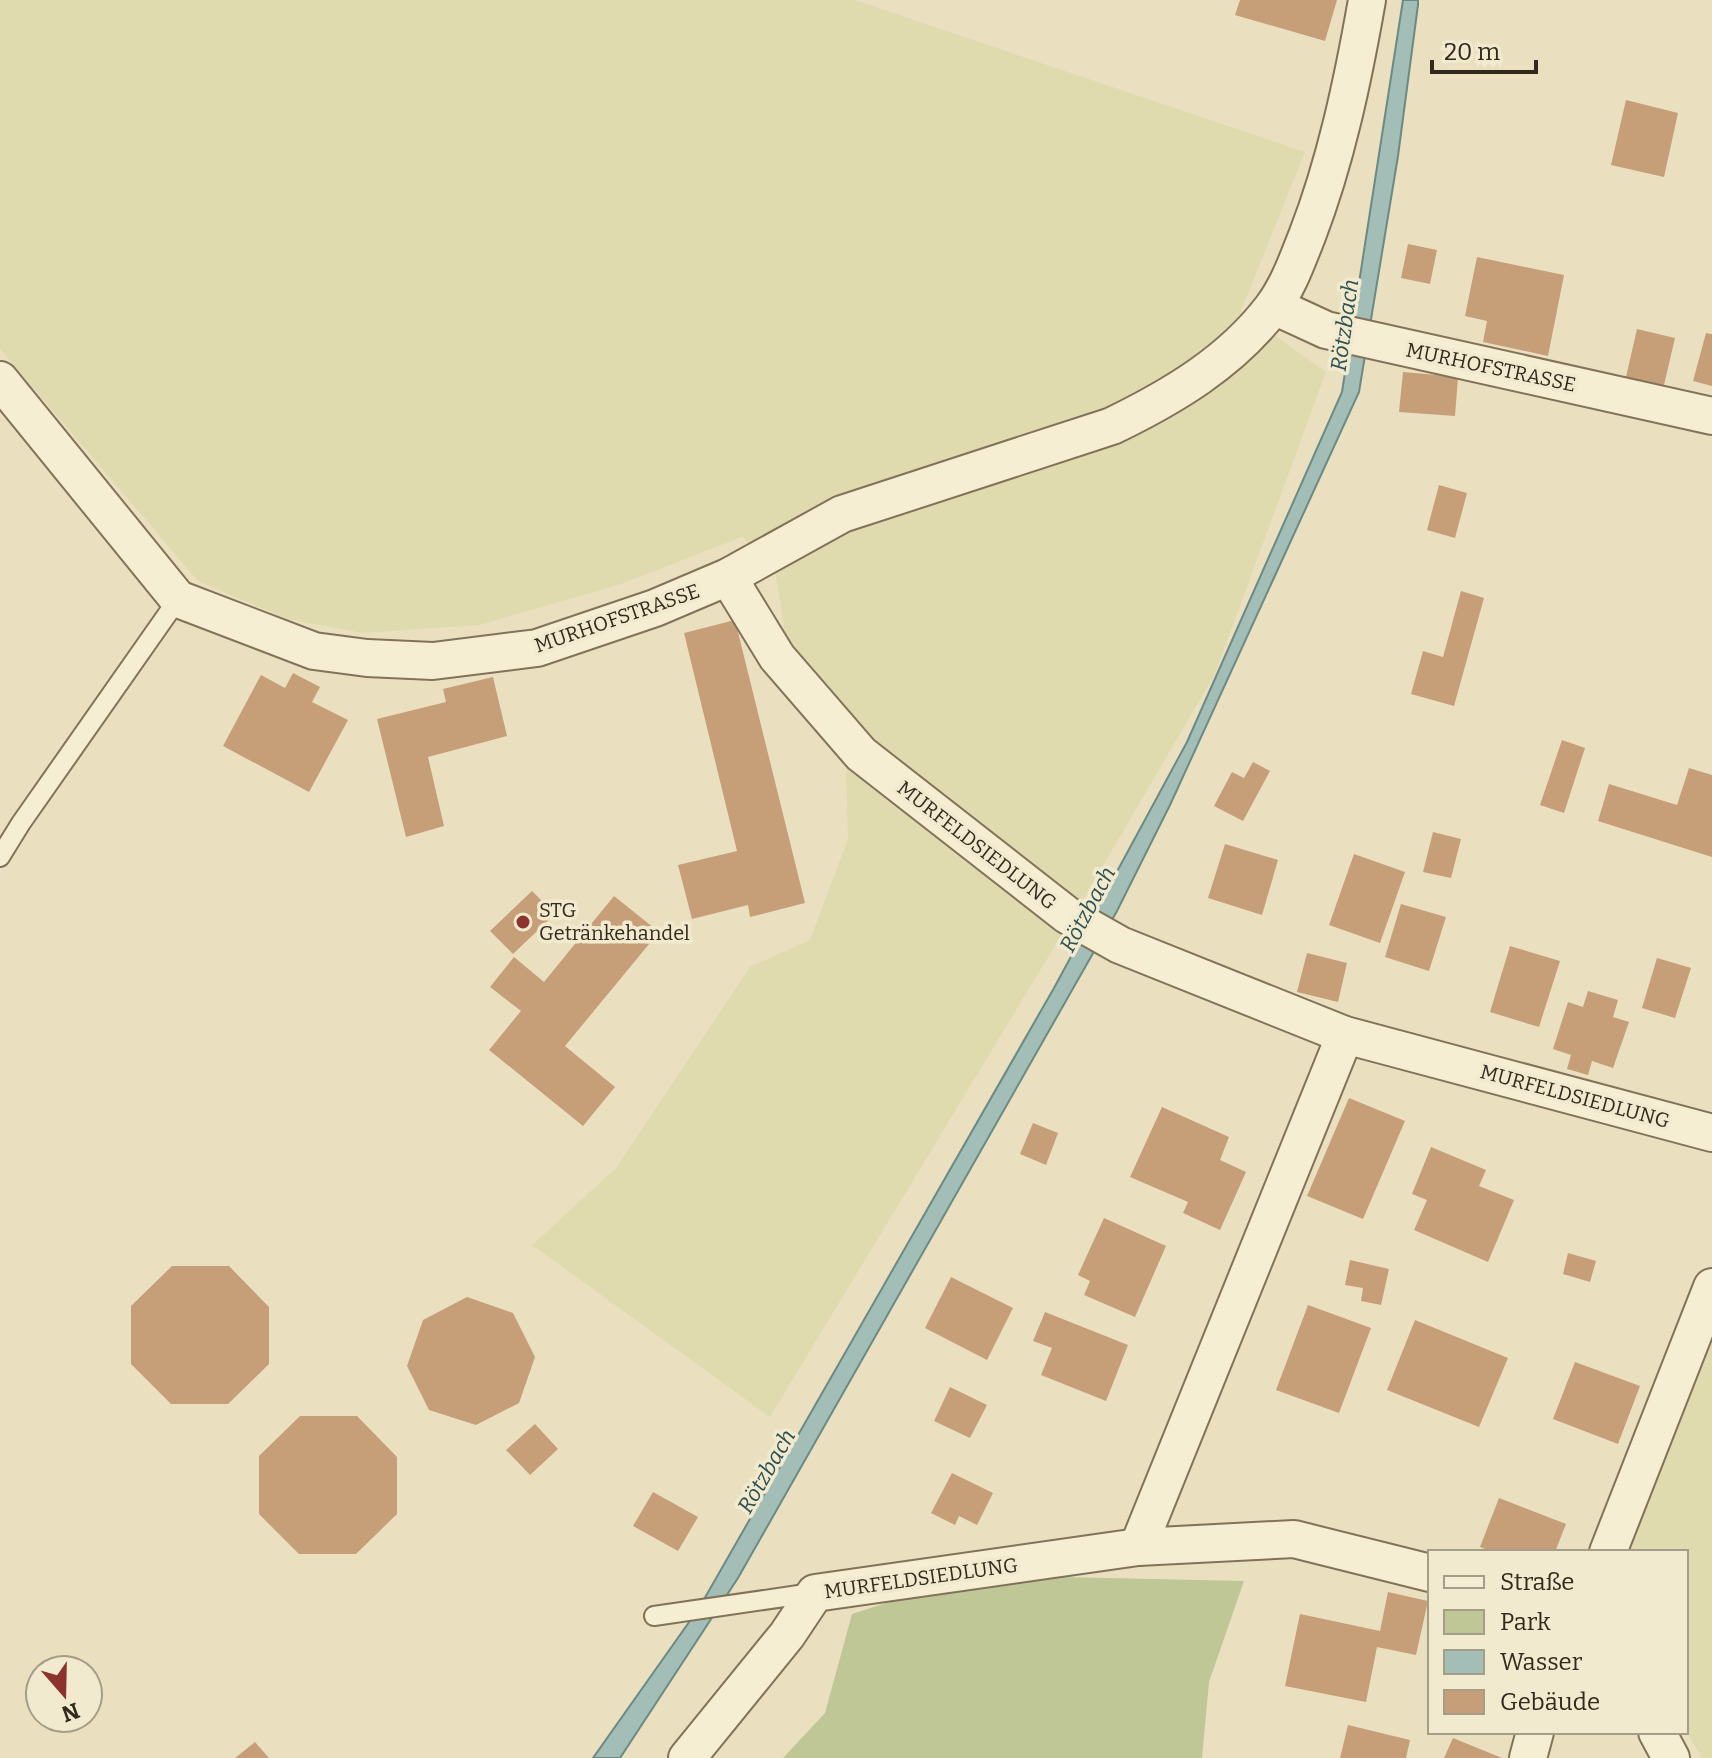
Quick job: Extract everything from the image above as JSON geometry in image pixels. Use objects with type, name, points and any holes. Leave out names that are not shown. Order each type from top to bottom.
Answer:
[{"type":"street","name":"MURHOFSTRASSE","points":[[0,380],[178,599],[314,651],[367,658],[433,661],[537,648],[655,608],[728,577],[842,514],[1112,426],[1153,406],[1221,361],[1274,306],[1296,263],[1330,167],[1351,84],[1367,0]]},
{"type":"street","name":"MURHOFSTRASSE","points":[[1274,306],[1326,330],[1712,416]]},
{"type":"street","name":"MURFELDSIEDLUNG","points":[[728,577],[777,657],[861,754],[1067,915],[1120,945],[1345,1035],[1712,1133]]},
{"type":"street","points":[[1138,1547],[1345,1035]]},
{"type":"street","points":[[1609,1550],[1712,1287]]},
{"type":"street","name":"MURFELDSIEDLUNG","points":[[687,1758],[787,1635],[815,1593],[1138,1547],[1294,1539],[1428,1572]]},
{"type":"street","points":[[1528,1758],[1534,1734]]},
{"type":"street","points":[[1658,1734],[1671,1758]]},
{"type":"lane","points":[[0,857],[178,599]]},
{"type":"lane","points":[[654,1616],[815,1593]]},
{"type":"shaded area","points":[[0,0],[855,0],[1305,152],[1241,311],[1326,372],[1215,674],[1090,888],[770,1417],[532,1245],[616,1168],[750,967],[810,940],[848,839],[846,768],[796,708],[775,569],[742,537],[621,584],[480,625],[362,633],[287,619],[198,581],[0,349]]},
{"type":"shaded area","points":[[1712,1343],[1712,1758],[1702,1758],[1688,1734],[1688,1550],[1627,1550]]},
{"type":"green space","points":[[1016,1576],[1244,1581],[1209,1682],[1202,1758],[783,1758],[825,1713],[852,1614],[911,1595]]},
{"type":"water","points":[[1403,0],[1418,0],[1418,5],[1398,156],[1359,392],[1170,805],[1117,911],[738,1578],[620,1758],[593,1758],[699,1608],[1054,988],[1187,742],[1342,392]]},
{"type":"building","points":[[1240,0],[1337,0],[1325,41],[1235,15]]},
{"type":"building","points":[[1626,100],[1678,113],[1664,177],[1611,165]]},
{"type":"building","points":[[1408,244],[1437,250],[1430,284],[1401,278]]},
{"type":"building","points":[[1477,257],[1564,275],[1548,356],[1483,342],[1487,321],[1465,316]]},
{"type":"building","points":[[1637,329],[1675,338],[1664,385],[1626,377]]},
{"type":"building","points":[[1706,333],[1712,334],[1712,386],[1693,381]]},
{"type":"building","points":[[1403,372],[1458,377],[1455,416],[1399,412]]},
{"type":"building","points":[[1439,485],[1467,493],[1455,538],[1427,530]]},
{"type":"building","points":[[1461,591],[1484,598],[1454,706],[1411,694],[1423,651],[1443,657]]},
{"type":"building","points":[[735,620],[805,903],[750,917],[748,905],[692,919],[678,865],[737,851],[684,633]]},
{"type":"building","points":[[293,673],[320,687],[312,702],[348,720],[309,792],[223,746],[261,675],[285,688]]},
{"type":"building","points":[[493,677],[507,736],[428,757],[444,826],[406,837],[377,719],[446,702],[443,689]]},
{"type":"building","points":[[1562,740],[1585,748],[1564,813],[1540,805]]},
{"type":"building","points":[[1253,762],[1270,771],[1243,821],[1214,806],[1232,772],[1244,778]]},
{"type":"building","points":[[1689,768],[1712,775],[1712,857],[1598,821],[1609,784],[1677,805]]},
{"type":"building","points":[[1433,832],[1461,839],[1451,878],[1423,872]]},
{"type":"building","points":[[1225,844],[1278,860],[1262,915],[1208,898]]},
{"type":"building","points":[[1354,854],[1405,872],[1380,943],[1329,925]]},
{"type":"building","name":"STG Getränkehandel","points":[[532,891],[555,914],[513,954],[490,931]]},
{"type":"building","points":[[614,896],[659,932],[565,1046],[615,1087],[583,1126],[489,1050],[521,1011],[490,987],[514,957],[544,982]]},
{"type":"building","points":[[1401,904],[1446,917],[1429,971],[1385,957]]},
{"type":"building","points":[[1510,946],[1560,961],[1539,1027],[1490,1012]]},
{"type":"building","points":[[1307,953],[1347,963],[1338,1002],[1297,992]]},
{"type":"building","points":[[1657,958],[1691,968],[1675,1018],[1642,1008]]},
{"type":"building","points":[[1588,991],[1618,1000],[1613,1017],[1629,1022],[1613,1068],[1592,1061],[1588,1075],[1567,1069],[1571,1055],[1553,1049],[1568,1002],[1583,1007]]},
{"type":"building","points":[[1349,1098],[1405,1121],[1363,1219],[1307,1196]]},
{"type":"building","points":[[1162,1107],[1229,1137],[1220,1160],[1246,1172],[1220,1230],[1183,1213],[1188,1202],[1130,1177]]},
{"type":"building","points":[[1033,1123],[1058,1133],[1046,1165],[1020,1154]]},
{"type":"building","points":[[1431,1147],[1486,1170],[1479,1186],[1514,1200],[1488,1262],[1414,1230],[1427,1200],[1412,1194]]},
{"type":"building","points":[[1104,1218],[1166,1246],[1135,1317],[1084,1295],[1090,1281],[1078,1275]]},
{"type":"building","points":[[1568,1253],[1596,1261],[1590,1282],[1563,1274]]},
{"type":"building","points":[[1350,1260],[1389,1269],[1381,1305],[1361,1301],[1363,1288],[1345,1285]]},
{"type":"building","points":[[172,1266],[229,1266],[269,1307],[269,1364],[228,1404],[171,1404],[131,1364],[131,1306]]},
{"type":"building","points":[[951,1277],[1013,1308],[987,1360],[925,1328]]},
{"type":"building","points":[[467,1297],[513,1313],[535,1357],[519,1403],[476,1425],[429,1410],[407,1366],[423,1320]]},
{"type":"building","points":[[1308,1305],[1371,1328],[1339,1413],[1276,1390]]},
{"type":"building","points":[[1045,1312],[1128,1345],[1106,1401],[1041,1375],[1052,1348],[1033,1341]]},
{"type":"building","points":[[1415,1320],[1508,1358],[1479,1427],[1387,1390]]},
{"type":"building","points":[[1575,1362],[1640,1386],[1618,1444],[1553,1419]]},
{"type":"building","points":[[950,1387],[987,1405],[970,1438],[934,1421]]},
{"type":"building","points":[[300,1416],[357,1416],[397,1457],[397,1514],[356,1554],[299,1554],[259,1514],[259,1456]]},
{"type":"building","points":[[535,1424],[558,1449],[530,1475],[506,1450]]},
{"type":"building","points":[[952,1473],[993,1493],[977,1525],[959,1516],[955,1525],[931,1513]]},
{"type":"building","points":[[653,1492],[698,1517],[678,1551],[633,1526]]},
{"type":"building","points":[[1499,1498],[1566,1524],[1556,1550],[1488,1550],[1480,1547]]},
{"type":"building","points":[[1388,1592],[1428,1601],[1416,1655],[1377,1647],[1366,1702],[1285,1686],[1300,1614],[1380,1631]]},
{"type":"building","points":[[1348,1725],[1410,1740],[1406,1758],[1340,1758]]},
{"type":"building","points":[[1453,1738],[1502,1758],[1444,1758]]},
{"type":"building","points":[[255,1742],[269,1758],[235,1758]]},
{"type":"place","name":"STG Getränkehandel","points":[[523,922]]},
{"type":"water label","name":"Rötzbach","points":[[1344,325]]},
{"type":"water label","name":"Rötzbach","points":[[1087,909]]},
{"type":"water label","name":"Rötzbach","points":[[766,1471]]}]
